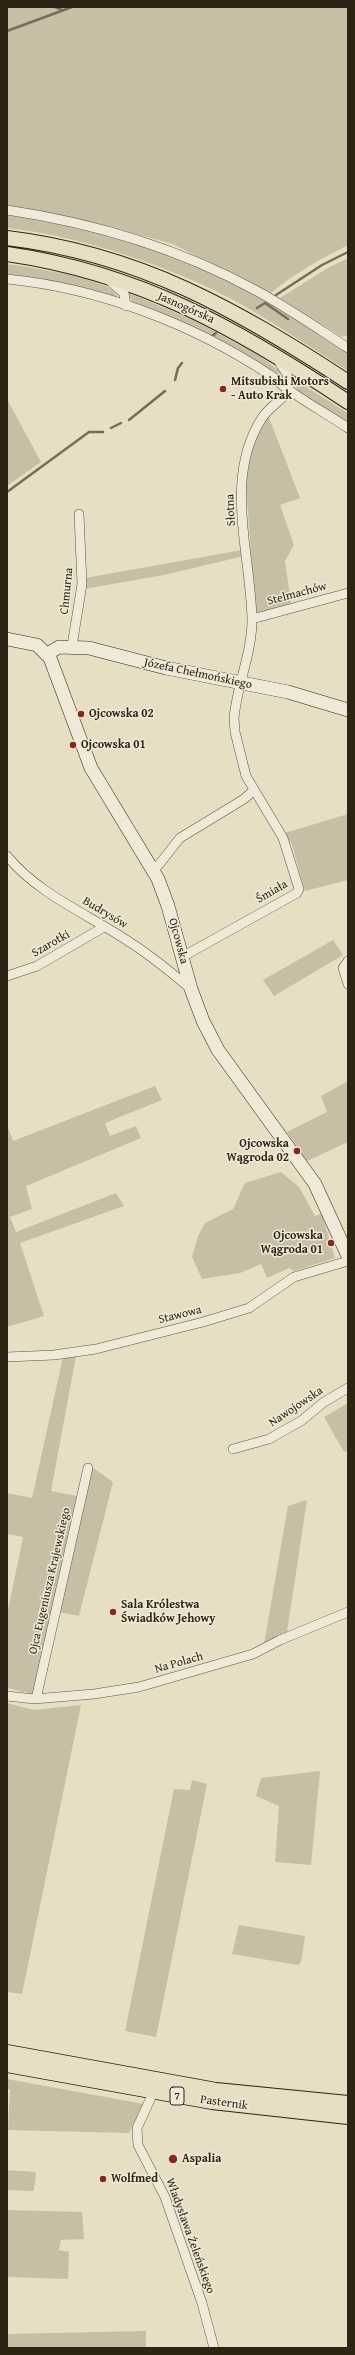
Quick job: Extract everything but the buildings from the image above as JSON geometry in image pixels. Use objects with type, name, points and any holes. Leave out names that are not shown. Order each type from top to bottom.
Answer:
[{"type":"main road","name":"Jasnogórska","points":[[7,238],[97,256],[183,286],[256,323],[348,382]]},
{"type":"main road","name":"Jasnogórska","points":[[7,254],[61,264],[102,275],[185,306],[236,331],[273,353],[348,402]]},
{"type":"main road","name":"Pasternik","points":[[7,2052],[216,2090],[348,2103]]},
{"type":"main road","name":"Pasternik","points":[[7,2065],[212,2102],[348,2117]]},
{"type":"street","points":[[7,210],[86,225],[178,254],[254,290],[348,348]]},
{"type":"street","points":[[102,275],[122,291],[126,306]]},
{"type":"street","points":[[7,278],[42,282],[86,292],[186,330],[216,344],[270,375],[289,390],[348,428]]},
{"type":"street","points":[[273,353],[287,374],[289,390]]},
{"type":"street","name":"Słotna","points":[[241,684],[252,619],[243,518],[243,463],[247,448],[262,418],[289,390]]},
{"type":"street","name":"Chmurna","points":[[72,646],[82,584],[79,514]]},
{"type":"street","name":"Stelmachów","points":[[252,619],[348,593]]},
{"type":"street","points":[[7,639],[37,645],[48,654]]},
{"type":"street","name":"Józefa Chełmońskiego","points":[[48,654],[60,647],[72,646],[89,648],[241,684],[308,697],[348,710]]},
{"type":"street","name":"Ojcowska","points":[[48,654],[91,768],[153,872],[168,906],[191,990],[203,1021],[218,1050],[315,1184],[348,1256]]},
{"type":"street","name":"Śmiała","points":[[182,957],[297,893],[299,889],[283,838],[246,776],[235,732],[235,706],[241,684]]},
{"type":"street","points":[[153,872],[180,838],[244,799],[254,790]]},
{"type":"street","name":"Budrysów","points":[[7,856],[17,869],[49,893],[131,942],[191,990]]},
{"type":"street","name":"Szarotki","points":[[7,976],[36,966],[104,927]]},
{"type":"street","points":[[348,961],[343,968],[348,984]]},
{"type":"street","name":"Stawowa","points":[[7,1357],[54,1355],[96,1349],[203,1322],[249,1308],[294,1277],[348,1260]]},
{"type":"street","name":"Nawojowska","points":[[233,1449],[269,1440],[301,1421],[324,1402],[348,1388]]},
{"type":"street","name":"Ojca Eugeniusza Krajewskiego","points":[[36,1699],[88,1468]]},
{"type":"street","name":"Na Polach","points":[[7,1696],[36,1699],[94,1694],[139,1687],[253,1654],[280,1640],[348,1612]]},
{"type":"street","name":"Władysława Żeleńskiego","points":[[154,2092],[137,2128],[138,2145],[166,2197],[202,2303],[214,2348]]},
{"type":"shaded area","points":[[7,7],[348,7],[348,245],[318,261],[271,293],[240,279],[173,244],[100,224],[47,212],[7,207]]},
{"type":"shaded area","points":[[7,213],[46,220],[125,238],[163,251],[211,272],[258,297],[348,352],[348,371],[265,318],[211,289],[155,265],[95,246],[65,238],[7,228]]},
{"type":"shaded area","points":[[348,258],[348,335],[342,337],[280,298],[326,269]]},
{"type":"shaded area","points":[[7,264],[66,274],[99,283],[111,289],[118,295],[115,298],[42,279],[7,275]]},
{"type":"shaded area","points":[[129,293],[195,321],[258,355],[283,373],[283,381],[132,303]]},
{"type":"shaded area","points":[[295,380],[348,413],[348,422],[300,393],[295,386]]},
{"type":"shaded area","points":[[7,399],[41,462],[7,486]]},
{"type":"shaded area","points":[[268,415],[300,498],[280,505],[294,545],[285,561],[291,603],[261,613],[255,611],[246,485],[247,463],[253,443]]},
{"type":"shaded area","points":[[242,550],[244,556],[164,575],[84,589],[85,578]]},
{"type":"shaded area","points":[[348,814],[348,880],[305,891],[292,845],[285,833]]},
{"type":"shaded area","points":[[333,940],[343,955],[274,996],[263,980]]},
{"type":"shaded area","points":[[348,1081],[348,1142],[307,1161],[287,1132],[327,1112],[321,1096]]},
{"type":"shaded area","points":[[155,1086],[162,1100],[105,1123],[110,1136],[136,1126],[141,1138],[26,1186],[32,1209],[10,1217],[16,1232],[116,1193],[124,1206],[20,1243],[44,1316],[7,1327],[7,1125],[13,1141]]},
{"type":"shaded area","points":[[281,1172],[299,1187],[315,1216],[322,1214],[335,1258],[294,1271],[289,1268],[267,1278],[261,1264],[240,1273],[202,1279],[192,1257],[198,1236],[205,1223],[233,1209],[245,1183]]},
{"type":"shaded area","points":[[76,1356],[51,1491],[77,1496],[84,1465],[92,1467],[113,1482],[79,1616],[58,1612],[41,1696],[7,1688],[7,1615],[23,1537],[7,1534],[7,1493],[32,1498],[63,1357]]},
{"type":"shaded area","points":[[348,1403],[348,1450],[344,1452],[324,1417]]},
{"type":"shaded area","points":[[307,1500],[287,1632],[264,1644],[288,1506]]},
{"type":"shaded area","points":[[7,1703],[34,1710],[81,1705],[22,1994],[7,1992]]},
{"type":"shaded area","points":[[320,1771],[311,1865],[275,1862],[279,1806],[256,1796],[261,1778]]},
{"type":"shaded area","points":[[192,1780],[207,1784],[156,2037],[125,2031],[174,1789],[190,1790]]},
{"type":"shaded area","points":[[239,1925],[305,1936],[301,1962],[298,1965],[232,1954]]},
{"type":"shaded area","points":[[7,2079],[144,2104],[129,2133],[8,2130],[10,2089],[7,2089]]},
{"type":"shaded area","points":[[7,2170],[36,2172],[34,2191],[7,2190]]},
{"type":"shaded area","points":[[7,2210],[82,2212],[84,2239],[61,2240],[59,2250],[69,2252],[68,2279],[7,2277]]},
{"type":"shaded area","points":[[146,2331],[146,2348],[7,2348],[7,2334]]},
{"type":"waterway","points":[[55,7],[62,10]]},
{"type":"waterway","points":[[7,31],[72,7]]},
{"type":"waterway","points":[[276,295],[322,265],[348,252]]},
{"type":"waterway","points":[[265,303],[288,319]]},
{"type":"waterway","points":[[257,308],[265,303]]},
{"type":"waterway","points":[[211,337],[216,333]]},
{"type":"waterway","points":[[175,380],[178,368],[182,363]]},
{"type":"waterway","points":[[129,420],[165,391]]},
{"type":"waterway","points":[[111,428],[121,423]]},
{"type":"waterway","points":[[7,492],[89,432],[103,432]]},
{"type":"place","name":"Mitsubishi Motors - Auto Krak","points":[[223,389]]},
{"type":"place","name":"Ojcowska 02","points":[[81,714]]},
{"type":"place","name":"Ojcowska 01","points":[[73,745]]},
{"type":"place","name":"Ojcowska Wągroda 02","points":[[297,1151]]},
{"type":"place","name":"Ojcowska Wągroda 01","points":[[331,1243]]},
{"type":"place","name":"Sala Królestwa Świadków Jehowy","points":[[113,1612]]},
{"type":"place","name":"Aspalia","points":[[173,2159]]},
{"type":"place","name":"Wolfmed","points":[[103,2179]]}]
